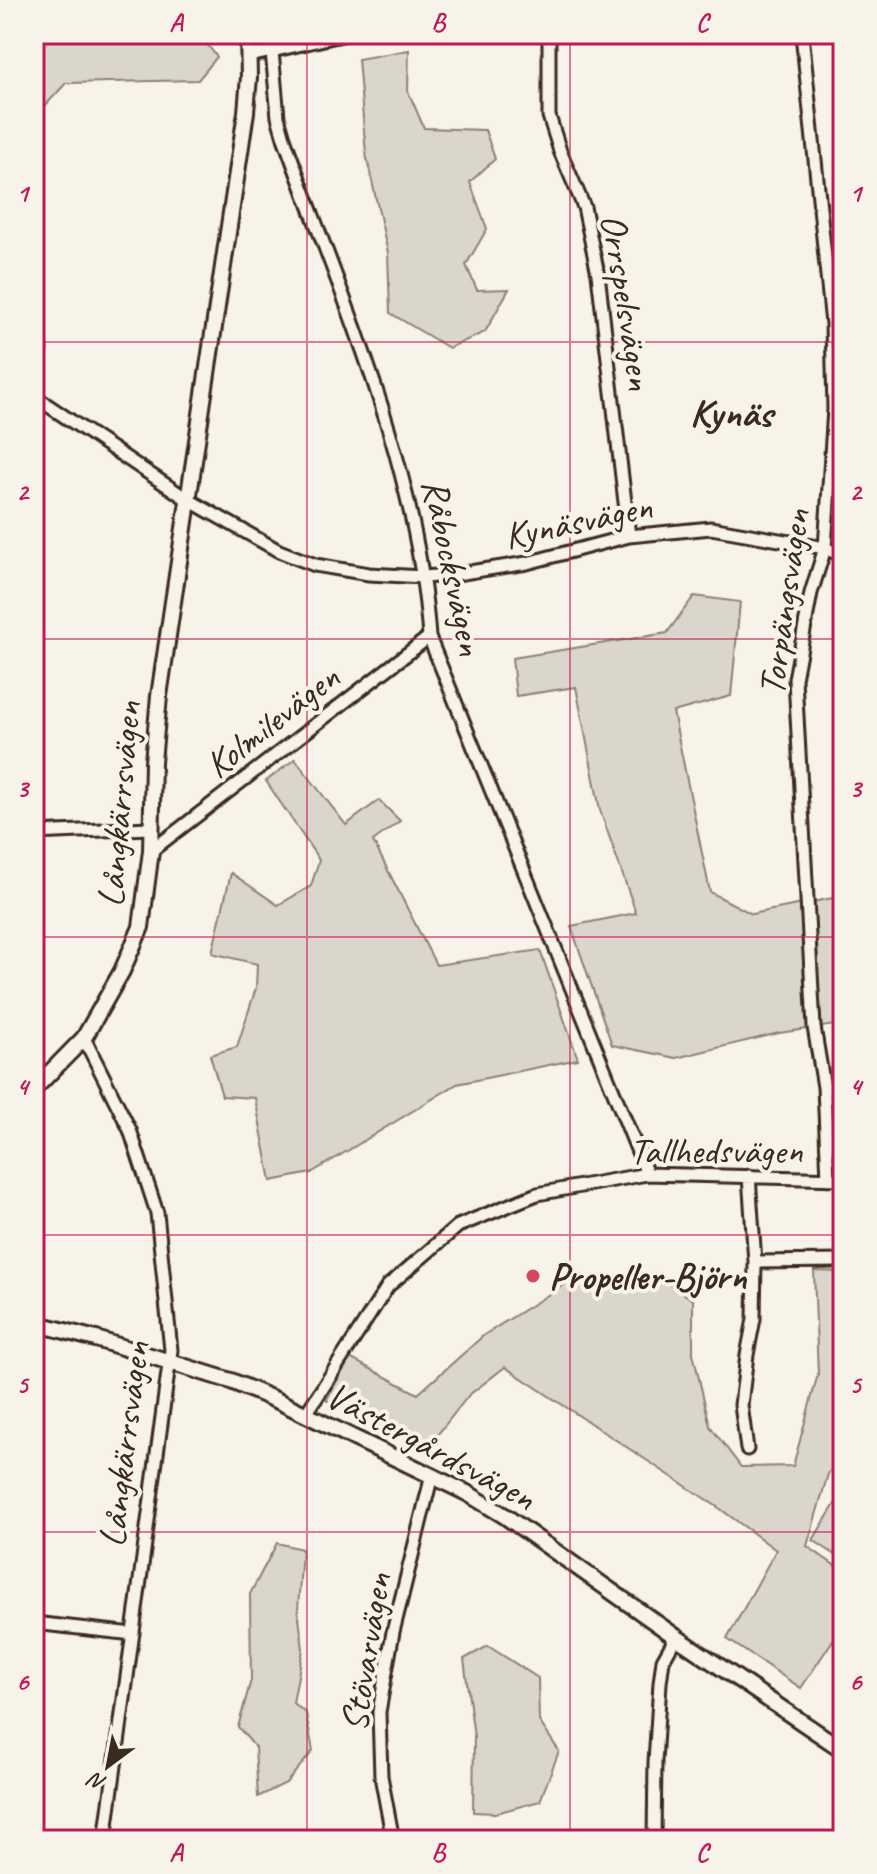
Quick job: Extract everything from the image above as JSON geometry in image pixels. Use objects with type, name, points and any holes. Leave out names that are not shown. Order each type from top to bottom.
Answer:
[{"type":"street","name":"Långkärrsvägen","points":[[105,1840],[170,1361],[169,1314],[157,1213],[130,1130],[84,1038],[122,971],[141,927],[151,851],[159,696],[246,112],[250,56],[248,34]]},
{"type":"street","points":[[250,56],[346,34]]},
{"type":"street","name":"Orrspelsvägen","points":[[549,34],[549,116],[584,207],[598,274],[629,536]]},
{"type":"street","name":"Torpängsvägen","points":[[802,34],[832,324],[834,409],[825,548],[811,593],[795,679],[814,1027],[824,1087],[828,1179]]},
{"type":"street","name":"Råbocksvägen","points":[[272,51],[278,117],[284,138],[395,447],[423,577],[429,637],[647,1174]]},
{"type":"street","name":"Kynäsvägen","points":[[34,396],[187,499],[297,559],[352,572],[423,577],[473,573],[527,563],[629,536],[711,528],[825,548],[843,556]]},
{"type":"street","name":"Kolmilevägen","points":[[151,851],[429,637]]},
{"type":"street","points":[[34,833],[150,828]]},
{"type":"street","points":[[34,1089],[84,1038]]},
{"type":"street","name":"Tallhedsvägen","points":[[306,1414],[388,1286],[458,1226],[537,1194],[647,1174],[843,1179]]},
{"type":"street","points":[[747,1449],[741,1405],[754,1319],[755,1262],[749,1176]]},
{"type":"street","points":[[755,1262],[843,1261]]},
{"type":"street","name":"Västergårdsvägen","points":[[34,1323],[231,1381],[432,1475],[505,1516],[843,1750]]},
{"type":"street","name":"Stövarvägen","points":[[393,1840],[381,1776],[379,1712],[393,1632],[432,1475]]},
{"type":"street","points":[[34,1623],[133,1634]]},
{"type":"street","points":[[653,1840],[660,1683],[663,1660],[676,1637]]},
{"type":"shaded area","points":[[34,34],[199,34],[217,57],[198,80],[66,83],[34,118]]},
{"type":"shaded area","points":[[409,50],[408,91],[424,128],[485,130],[495,159],[470,182],[487,229],[466,265],[477,290],[509,289],[485,332],[449,348],[390,313],[388,253],[366,154],[358,59]]},
{"type":"shaded area","points":[[34,245],[39,250],[48,355],[40,386],[34,382]]},
{"type":"shaded area","points":[[694,596],[740,602],[731,696],[673,712],[710,892],[752,914],[843,896],[843,1024],[779,1033],[676,1058],[612,1045],[571,926],[636,913],[600,810],[576,687],[516,696],[512,658],[667,633]]},
{"type":"shaded area","points":[[295,759],[346,825],[379,800],[400,821],[373,841],[436,965],[540,950],[578,1059],[457,1084],[311,1173],[271,1181],[255,1098],[222,1096],[210,1055],[237,1047],[256,988],[257,964],[212,953],[231,873],[278,905],[311,886],[319,860],[266,781]]},
{"type":"shaded area","points":[[814,1271],[843,1272],[843,1452],[828,1474],[807,1546],[843,1571],[843,1625],[801,1688],[727,1639],[776,1550],[719,1508],[505,1367],[469,1395],[426,1449],[326,1400],[350,1358],[418,1394],[484,1335],[570,1281],[658,1276],[693,1300],[693,1353],[710,1426],[741,1467],[793,1466],[818,1374]]},
{"type":"shaded area","points":[[843,1491],[843,1560],[813,1540]]},
{"type":"shaded area","points":[[277,1543],[302,1549],[298,1610],[303,1649],[293,1703],[306,1713],[313,1751],[286,1783],[258,1797],[255,1747],[238,1727],[251,1680],[250,1594]]},
{"type":"shaded area","points":[[488,1646],[538,1678],[539,1721],[559,1751],[540,1801],[496,1813],[473,1812],[474,1737],[464,1659]]},
{"type":"place","name":"Propeller-Björn","points":[[533,1276]]},
{"type":"district","name":"Kynäs","points":[[731,413]]}]
